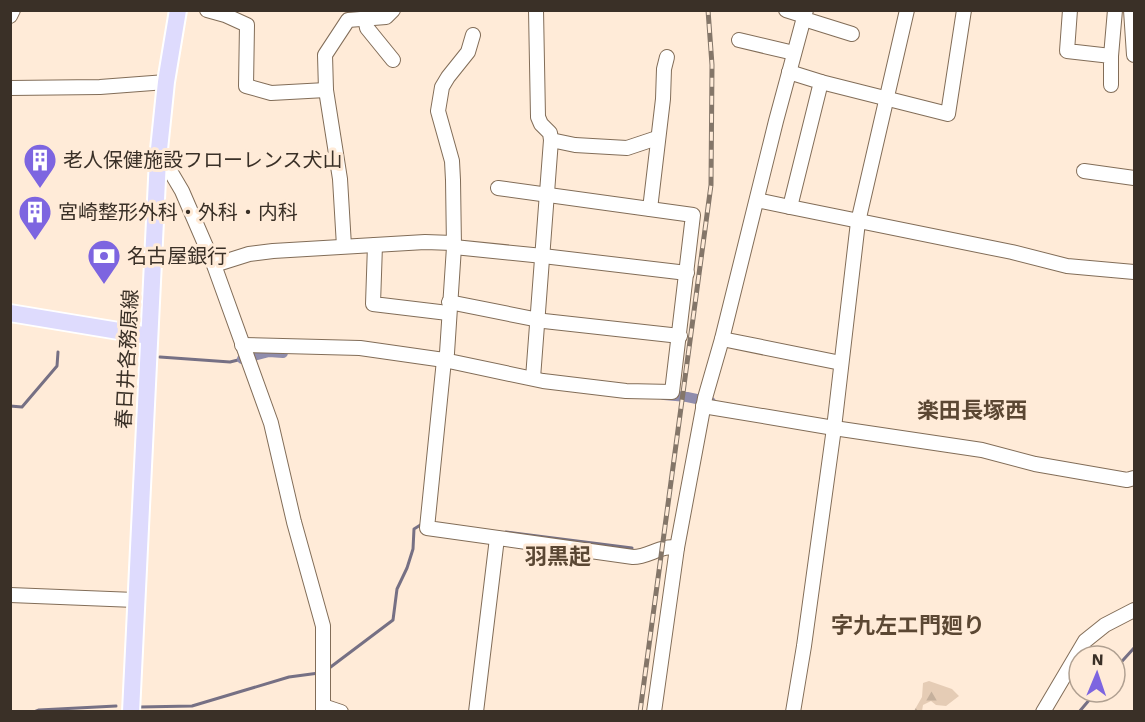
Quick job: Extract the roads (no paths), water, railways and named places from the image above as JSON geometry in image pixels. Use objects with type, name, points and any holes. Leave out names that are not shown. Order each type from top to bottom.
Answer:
[{"type":"main road","name":"春日井各務原線","points":[[131,711],[158,159],[166,82],[178,10]]},
{"type":"main road","points":[[10,313],[149,336]]},
{"type":"street","points":[[10,16],[13,10]]},
{"type":"street","points":[[207,10],[247,25],[246,86],[271,93],[326,90]]},
{"type":"street","points":[[344,246],[340,179],[326,90],[325,55],[348,20],[386,17],[393,10]]},
{"type":"street","points":[[533,378],[551,140],[550,133],[538,117],[536,10]]},
{"type":"street","points":[[786,10],[852,34]]},
{"type":"street","points":[[793,711],[835,423],[858,222],[907,10]]},
{"type":"street","points":[[789,72],[948,114],[964,10]]},
{"type":"street","points":[[1070,10],[1067,51],[1112,56]]},
{"type":"street","points":[[1111,85],[1115,10]]},
{"type":"street","points":[[1131,10],[1134,55]]},
{"type":"street","points":[[654,711],[677,548],[704,402],[805,15]]},
{"type":"street","points":[[365,18],[367,28],[393,60]]},
{"type":"street","points":[[473,35],[468,52],[442,87],[438,111],[452,161],[453,245],[447,353],[444,360],[427,523],[496,538],[633,557],[668,546],[677,548]]},
{"type":"street","points":[[739,40],[794,53]]},
{"type":"street","points":[[650,209],[663,99],[663,69],[667,57]]},
{"type":"street","points":[[10,88],[100,87],[166,82]]},
{"type":"street","points":[[790,207],[821,82]]},
{"type":"street","points":[[551,140],[575,145],[627,148],[657,138]]},
{"type":"street","points":[[158,159],[176,178],[214,265],[271,423],[294,522],[323,626],[323,709],[341,711]]},
{"type":"street","points":[[1084,171],[1134,177]]},
{"type":"street","points":[[242,345],[360,348],[444,360],[533,378],[626,391],[672,392],[693,215],[498,188]]},
{"type":"street","points":[[757,200],[982,246],[1067,266],[1134,272]]},
{"type":"street","points":[[214,265],[249,254],[273,251],[425,242],[687,273]]},
{"type":"street","points":[[375,245],[373,304],[449,307],[680,336]]},
{"type":"street","points":[[722,339],[841,363]]},
{"type":"street","points":[[704,402],[982,450],[1035,464],[1127,480],[1134,478]]},
{"type":"street","points":[[476,711],[496,538]]},
{"type":"street","points":[[10,595],[135,600]]},
{"type":"street","points":[[1043,711],[1085,641],[1105,625],[1134,610]]},
{"type":"waterway","points":[[10,406],[22,407],[57,366],[58,352]]},
{"type":"waterway","points":[[242,359],[269,352],[283,353]]},
{"type":"waterway","points":[[160,357],[230,362],[242,359]]},
{"type":"waterway","points":[[664,395],[711,402]]},
{"type":"waterway","points":[[328,669],[393,620],[397,589],[413,549],[414,529],[422,524]]},
{"type":"waterway","points":[[506,532],[632,548]]},
{"type":"waterway","points":[[1127,656],[1134,648]]},
{"type":"waterway","points":[[140,707],[192,706],[289,677],[319,673]]},
{"type":"waterway","points":[[1079,712],[1086,704]]},
{"type":"waterway","points":[[34,712],[116,706]]},
{"type":"railway","points":[[640,712],[711,185],[712,65],[708,10]]},
{"type":"place","name":"老人保健施設フローレンス犬山","points":[[40,189]]},
{"type":"place","name":"宮崎整形外科・外科・内科","points":[[35,241]]},
{"type":"place","name":"名古屋銀行","points":[[104,285]]},
{"type":"district","name":"楽田長塚西","points":[[972,410]]},
{"type":"district","name":"羽黒起","points":[[558,556]]},
{"type":"district","name":"字九左エ門廻り","points":[[908,625]]}]
